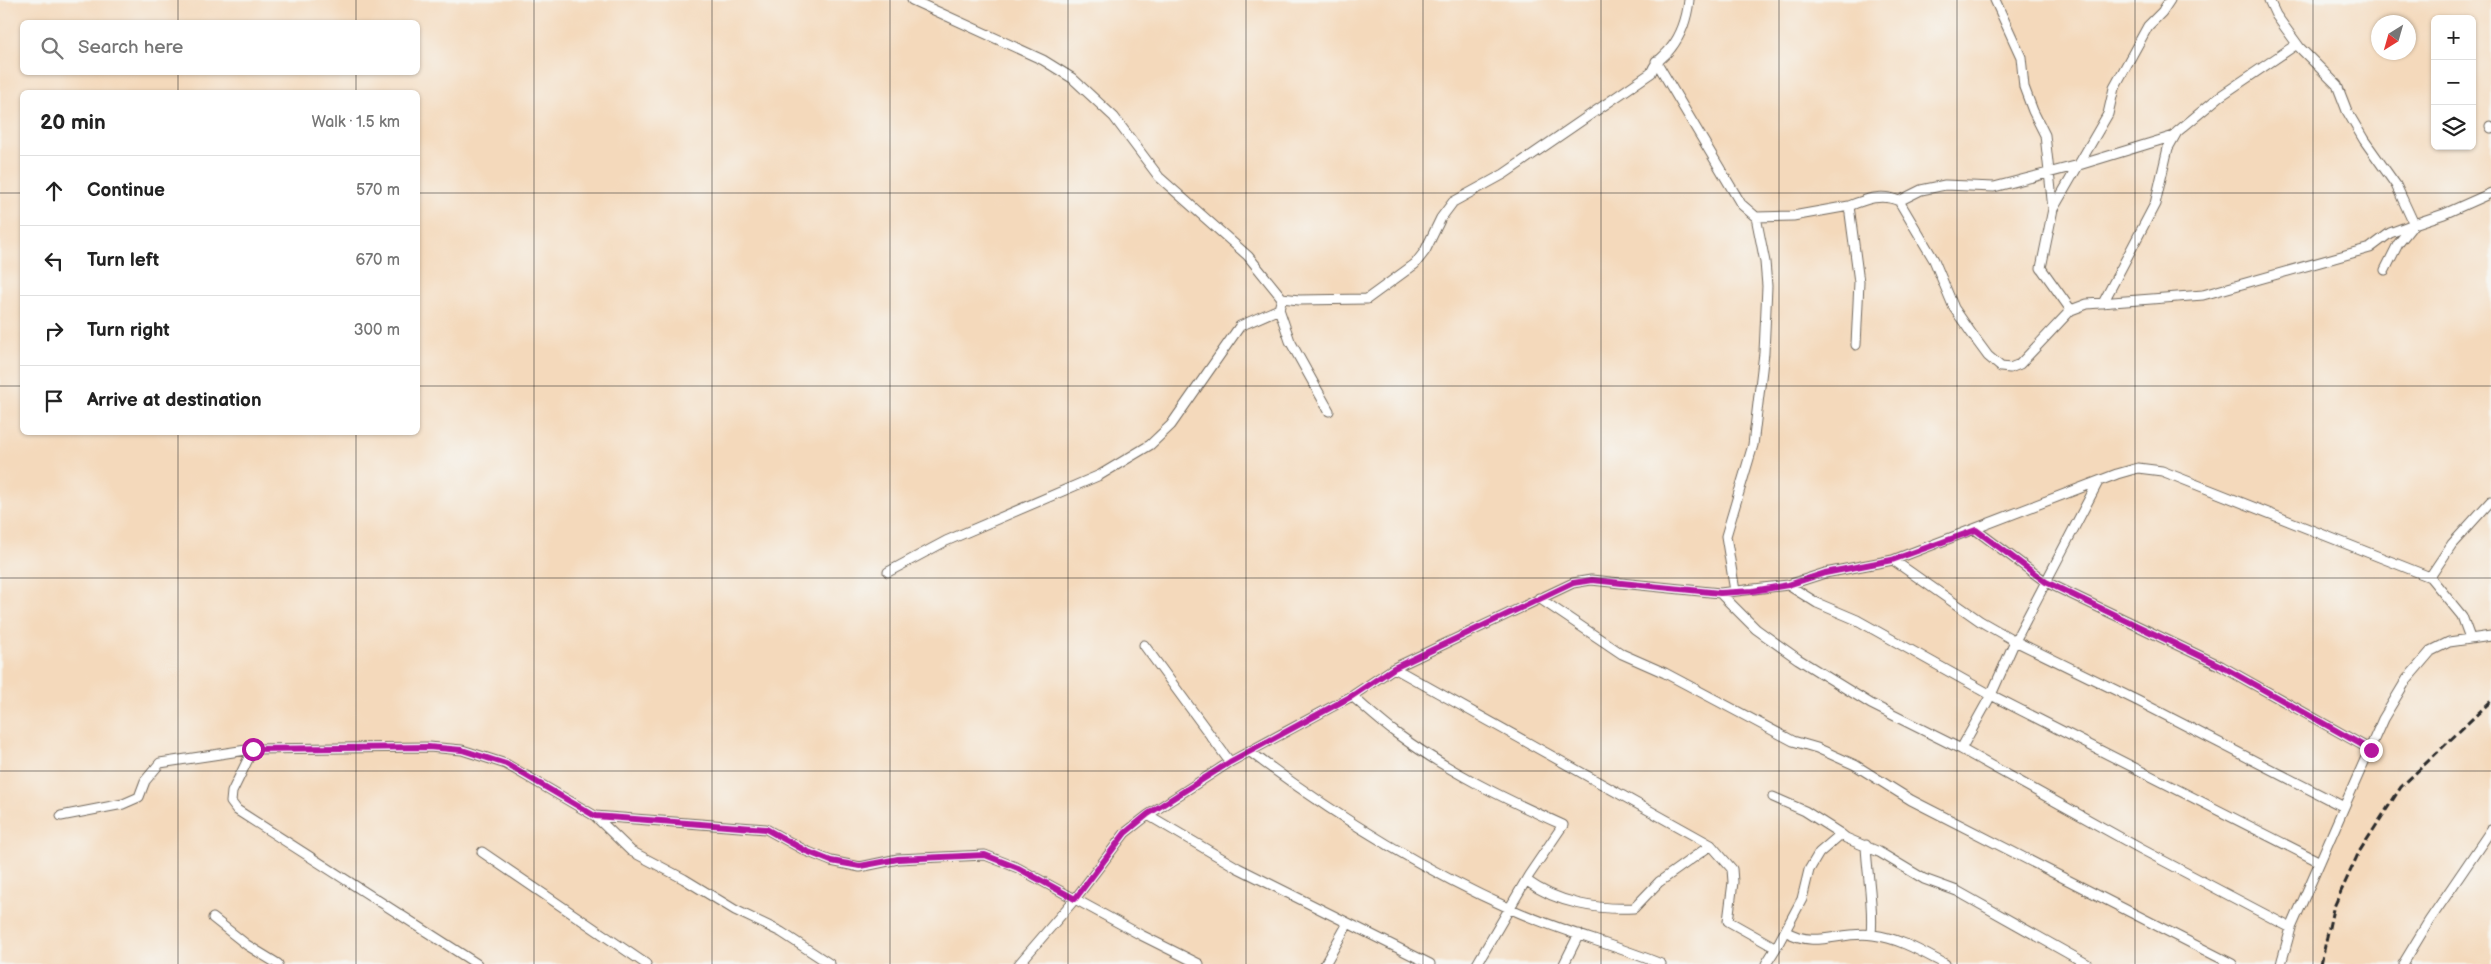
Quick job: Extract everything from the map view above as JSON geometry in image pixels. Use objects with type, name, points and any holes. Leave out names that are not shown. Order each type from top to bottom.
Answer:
[{"type":"street","points":[[912,0],[1043,60],[1072,78],[1114,117],[1159,177],[1248,256],[1282,298],[1353,301],[1367,299],[1415,264],[1425,251],[1441,218],[1453,202],[1504,174],[1651,73],[1656,61],[1670,50],[1680,34],[1687,16],[1689,0]]},
{"type":"street","points":[[1995,0],[2020,57],[2024,87],[2045,135],[2051,172],[2053,209],[2041,268],[2071,310]]},
{"type":"street","points":[[2053,209],[2108,114],[2114,88],[2148,26],[2162,12],[2170,0]]},
{"type":"street","points":[[2269,0],[2276,15],[2297,44],[2336,85],[2347,111],[2364,140],[2396,185],[2414,224]]},
{"type":"street","points":[[2102,303],[2155,204],[2168,148],[2174,136],[2219,97],[2297,44]]},
{"type":"street","points":[[1656,61],[1741,204],[1756,217],[1766,278],[1764,353],[1753,445],[1726,536],[1735,591]]},
{"type":"street","points":[[1899,201],[1929,188],[1945,185],[1994,187],[2079,165],[2174,136]]},
{"type":"street","points":[[1756,217],[1793,216],[1849,206],[1872,197],[1892,198],[1899,201],[1934,260],[1954,308],[1988,356],[2001,366],[2010,368],[2020,364],[2071,310],[2086,304],[2203,295],[2370,248],[2390,233],[2444,214],[2491,193]]},
{"type":"street","points":[[1849,206],[1859,282],[1856,345]]},
{"type":"street","points":[[2385,270],[2398,244],[2414,224]]},
{"type":"street","points":[[1282,298],[1279,309],[1290,341],[1329,410]]},
{"type":"street","points":[[888,572],[946,541],[1100,475],[1150,445],[1170,425],[1240,326],[1279,309]]},
{"type":"street","points":[[1019,964],[1075,899],[1125,833],[1148,814],[1230,762],[1352,696],[1394,668],[1573,583],[1592,580],[1720,593],[1753,591],[1788,585],[1825,573],[1892,560],[2138,468],[2162,471],[2430,577],[2462,616],[2470,638]]},
{"type":"street","points":[[1961,749],[1991,695],[2015,641],[2098,482]]},
{"type":"street","points":[[2430,577],[2452,544],[2491,502]]},
{"type":"street","points":[[1976,530],[2046,582],[2221,666],[2371,750]]},
{"type":"street","points":[[1892,560],[1980,621],[2015,641],[2138,700],[2344,807]]},
{"type":"street","points":[[1788,585],[1817,603],[1857,620],[1991,695],[2320,862]]},
{"type":"street","points":[[1720,593],[1756,628],[1798,659],[1871,704],[1961,749],[2141,849],[2291,928]]},
{"type":"street","points":[[1539,598],[1622,654],[1665,673],[1793,741],[1818,748],[1855,765],[1911,800],[2232,964]]},
{"type":"street","points":[[2281,964],[2291,928],[2371,750],[2383,719],[2402,687],[2431,651],[2449,642],[2491,636]]},
{"type":"street","points":[[1144,645],[1230,762]]},
{"type":"street","points":[[1394,668],[1599,780],[1711,844],[1732,869],[1733,882],[1728,921],[1776,948]]},
{"type":"street","points":[[1352,696],[1395,732],[1435,759],[1481,786],[1563,825],[1477,964]]},
{"type":"street","points":[[61,816],[123,804],[139,797],[145,781],[160,763],[253,749],[428,747],[462,750],[506,764],[595,816],[631,851],[684,879],[734,910],[781,932],[830,964]]},
{"type":"street","points":[[253,749],[232,792],[231,802],[237,810],[476,964]]},
{"type":"street","points":[[1249,751],[1296,786],[1396,851],[1448,880],[1510,909],[1660,964]]},
{"type":"street","points":[[1773,797],[1805,811],[1846,838],[1866,846],[1924,879],[1956,891],[2087,964]]},
{"type":"street","points":[[1148,814],[1238,868],[1347,925],[1430,964]]},
{"type":"street","points":[[595,816],[766,829],[806,851],[831,861],[860,866],[898,859],[985,855],[1018,868],[1199,964]]},
{"type":"street","points":[[2403,964],[2418,938],[2491,830]]},
{"type":"street","points":[[1766,964],[1786,931],[1802,899],[1809,870],[1819,853],[1841,834]]},
{"type":"street","points":[[1527,881],[1543,893],[1574,903],[1620,909],[1634,908],[1660,882],[1711,844]]},
{"type":"street","points":[[1866,846],[1873,915],[1872,934]]},
{"type":"street","points":[[482,852],[646,964]]},
{"type":"street","points":[[213,918],[247,945],[278,964]]},
{"type":"street","points":[[1325,964],[1347,925]]},
{"type":"street","points":[[1786,931],[1797,938],[1817,941],[1872,934],[1897,940],[1945,964]]},
{"type":"street","points":[[1564,964],[1579,934]]},
{"type":"railway","points":[[2321,964],[2333,909],[2359,852],[2401,787],[2491,701]]},
{"type":"route","points":[[253,749],[428,747],[462,750],[506,764],[595,816],[766,829],[806,851],[831,861],[860,866],[898,859],[985,855],[1018,868],[1075,899],[1125,833],[1148,814],[1230,762],[1352,696],[1394,668],[1436,646],[1573,583],[1592,580],[1720,593],[1753,591],[1788,585],[1825,573],[1892,560],[1976,530],[2046,582],[2221,666],[2321,724],[2371,750]]}]
